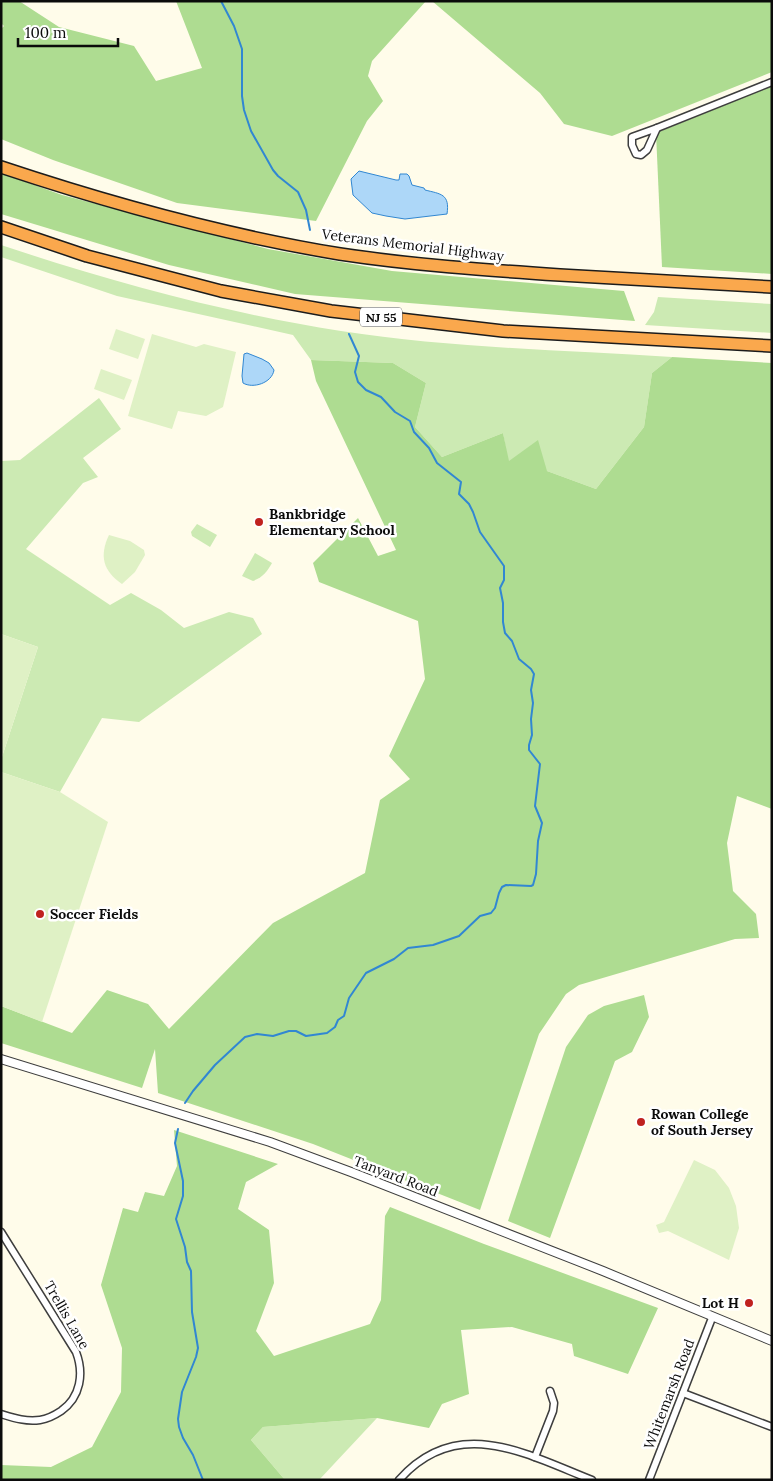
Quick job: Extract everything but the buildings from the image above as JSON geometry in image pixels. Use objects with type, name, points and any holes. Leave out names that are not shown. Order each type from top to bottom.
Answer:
[{"type":"highway","name":"Veterans Memorial Highway","points":[[4,166],[85,195],[176,219],[340,254],[410,263],[514,272],[772,287]]},
{"type":"highway","name":"NJ 55","points":[[1,227],[87,256],[221,291],[331,311],[503,331],[772,346]]},
{"type":"street","points":[[657,128],[647,150],[641,155],[636,154],[632,145],[632,137],[772,82]]},
{"type":"street","name":"Tanyard Road","points":[[1,1059],[280,1146],[603,1271],[712,1318],[772,1341]]},
{"type":"street","name":"Trellis Lane","points":[[1,1232],[76,1352],[81,1364],[81,1375],[79,1388],[69,1405],[53,1416],[41,1420],[25,1420],[1,1414]]},
{"type":"street","name":"Whitemarsh Road","points":[[649,1480],[712,1318]]},
{"type":"street","points":[[535,1458],[553,1410],[554,1403],[550,1391]]},
{"type":"street","points":[[683,1393],[772,1427]]},
{"type":"street","points":[[399,1480],[410,1468],[427,1457],[440,1450],[463,1444],[489,1444],[510,1449],[592,1480]]},
{"type":"green space","points":[[1,1],[19,1],[59,27],[134,46],[156,81],[202,68],[176,1],[426,1],[372,61],[368,76],[383,101],[367,121],[316,221],[177,203],[53,160],[1,139],[1,29],[4,26],[1,23]]},
{"type":"green space","points":[[432,1],[772,1],[772,72],[612,136],[564,124],[540,93]]},
{"type":"green space","points":[[772,86],[772,274],[662,267],[656,133]]},
{"type":"green space","points":[[1,173],[62,195],[268,249],[392,271],[624,291],[635,321],[295,294],[169,265],[1,214]]},
{"type":"green space","points":[[1,245],[127,284],[212,306],[298,324],[382,337],[465,345],[672,357],[652,373],[644,427],[596,489],[547,471],[508,461],[503,433],[442,457],[415,427],[426,383],[393,363],[311,360],[293,335],[117,296],[1,257]]},
{"type":"green space","points":[[658,297],[772,304],[772,333],[645,325],[654,312]]},
{"type":"green space","points":[[116,329],[145,339],[138,359],[109,349]]},
{"type":"green space","points":[[152,334],[196,347],[204,344],[236,352],[223,407],[206,416],[178,411],[172,429],[128,416]]},
{"type":"green space","points":[[672,357],[772,363],[772,809],[737,796],[727,843],[733,891],[756,914],[759,938],[735,939],[579,985],[566,994],[539,1034],[480,1210],[313,1144],[158,1093],[155,1049],[142,1088],[1,1043],[1,1006],[72,1033],[107,990],[148,1004],[169,1029],[273,923],[365,873],[380,800],[410,779],[389,756],[425,679],[418,621],[319,582],[313,563],[358,518],[378,556],[396,550],[316,381],[311,360],[393,363],[426,383],[415,427],[442,457],[503,433],[509,461],[538,440],[547,471],[596,489],[644,427],[652,373]]},
{"type":"green space","points":[[101,369],[132,380],[124,400],[94,389]]},
{"type":"green space","points":[[99,398],[121,429],[83,458],[98,477],[83,483],[26,549],[110,605],[131,593],[161,610],[184,628],[229,612],[253,618],[262,634],[139,722],[102,718],[60,792],[1,772],[1,760],[38,647],[1,634],[1,461],[20,460]]},
{"type":"green space","points":[[197,524],[217,535],[210,547],[192,536],[191,532]]},
{"type":"green space","points":[[109,535],[130,541],[144,550],[145,555],[135,572],[122,584],[111,574],[105,562],[104,550]]},
{"type":"green space","points":[[255,553],[272,563],[264,574],[253,581],[242,576]]},
{"type":"green space","points":[[1,634],[38,647],[1,760]]},
{"type":"green space","name":"Soccer Fields","points":[[1,772],[60,792],[108,822],[42,1022],[1,1006]]},
{"type":"green space","points":[[644,995],[649,1017],[632,1052],[615,1061],[550,1238],[508,1221],[566,1047],[588,1015],[604,1006]]},
{"type":"green space","points":[[174,1130],[278,1164],[246,1182],[238,1209],[269,1230],[274,1283],[256,1331],[274,1356],[370,1324],[381,1300],[385,1216],[390,1207],[658,1308],[628,1374],[574,1356],[572,1344],[512,1327],[461,1330],[469,1394],[442,1404],[429,1428],[377,1418],[263,1427],[251,1440],[285,1480],[1,1480],[1,1465],[51,1467],[92,1447],[121,1392],[122,1348],[101,1285],[123,1208],[138,1212],[145,1192],[164,1196],[177,1166]]},
{"type":"green space","points":[[694,1160],[715,1170],[729,1188],[736,1206],[739,1228],[729,1260],[668,1231],[659,1233],[656,1225],[664,1222]]},
{"type":"green space","points":[[377,1418],[319,1480],[285,1480],[251,1440],[263,1427]]},
{"type":"water","points":[[359,171],[396,180],[399,180],[400,174],[407,174],[412,185],[440,194],[446,199],[447,214],[405,219],[372,213],[353,195],[351,179]]},
{"type":"water","points":[[247,353],[269,363],[274,370],[273,375],[262,384],[247,385],[243,383],[244,354]]},
{"type":"waterway","points":[[221,1],[234,26],[242,49],[242,96],[244,110],[251,131],[273,170],[298,192],[306,210],[310,230]]},
{"type":"waterway","points":[[185,1103],[215,1065],[245,1037],[257,1034],[273,1036],[289,1031],[296,1031],[306,1036],[327,1033],[344,1016],[349,998],[366,973],[394,959],[408,948],[433,945],[459,936],[480,916],[491,913],[495,908],[502,887],[506,885],[531,886],[536,874],[538,841],[542,823],[535,806],[540,764],[529,750],[532,735],[533,703],[531,690],[534,674],[519,659],[512,641],[505,633],[500,588],[504,580],[504,566],[480,532],[469,504],[459,494],[461,482],[437,463],[429,448],[414,432],[410,421],[395,412],[381,397],[366,390],[358,382],[355,372],[359,356],[349,334]]},
{"type":"waterway","points":[[178,1129],[175,1143],[183,1181],[183,1196],[176,1219],[191,1271],[192,1312],[198,1348],[182,1392],[178,1419],[183,1438],[193,1455],[203,1480]]},
{"type":"place","name":"Bankbridge Elementary School","points":[[259,522]]},
{"type":"place","name":"Soccer Fields","points":[[40,914]]},
{"type":"place","name":"Rowan College of South Jersey","points":[[641,1122]]},
{"type":"place","name":"Lot H","points":[[749,1303]]}]
